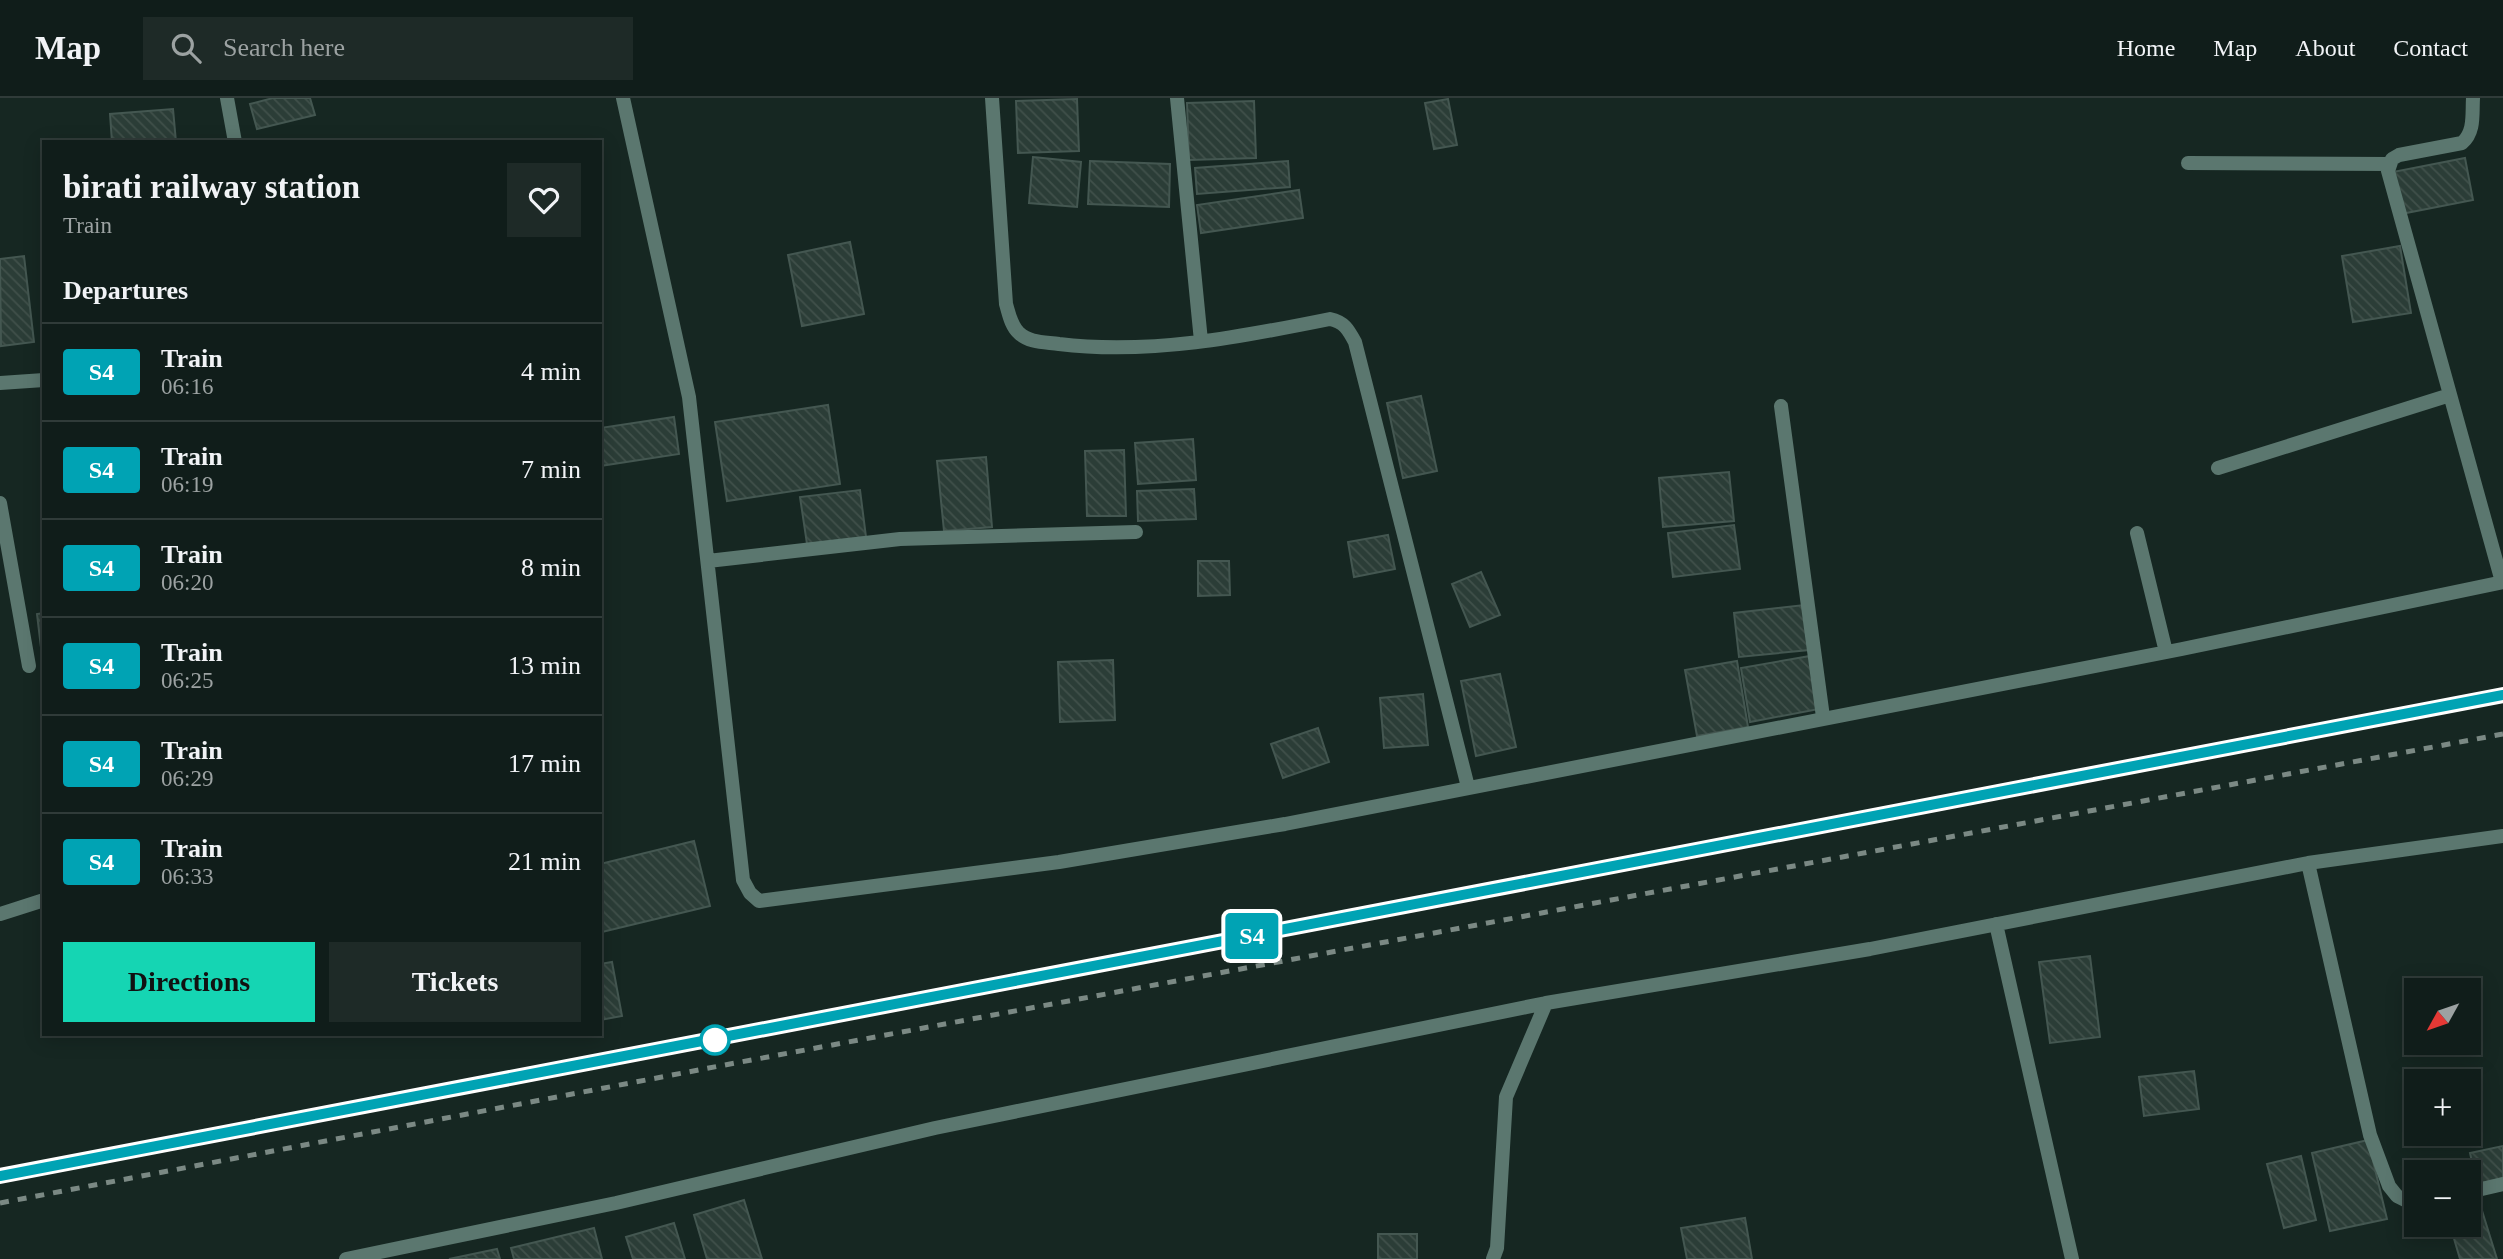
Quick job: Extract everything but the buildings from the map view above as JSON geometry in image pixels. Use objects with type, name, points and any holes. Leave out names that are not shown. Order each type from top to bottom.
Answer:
[{"type":"street","points":[[227,98],[235,140]]},
{"type":"street","points":[[623,98],[690,397],[743,880],[750,893],[759,901],[1059,862],[1285,824],[2166,652],[2503,582],[2388,171],[2389,164],[2399,155],[2462,143],[2471,134],[2473,98]]},
{"type":"street","points":[[992,98],[1006,304],[1019,334],[1031,341],[1100,349],[1244,336],[1330,319],[1341,321],[1349,330],[1355,342],[1468,787]]},
{"type":"street","points":[[1177,98],[1201,341]]},
{"type":"street","points":[[2189,163],[2389,164]]},
{"type":"street","points":[[0,383],[42,380]]},
{"type":"street","points":[[2218,468],[2451,395]]},
{"type":"street","points":[[1781,406],[1823,717]]},
{"type":"street","points":[[0,503],[29,666]]},
{"type":"street","points":[[708,561],[900,539],[1136,532]]},
{"type":"street","points":[[2137,533],[2166,652]]},
{"type":"street","points":[[346,1259],[616,1203],[935,1128],[1546,1003],[1996,924],[2308,863],[2503,836]]},
{"type":"street","points":[[2308,863],[2370,1135],[2389,1186],[2404,1200]]},
{"type":"street","points":[[0,914],[42,901]]},
{"type":"street","points":[[1996,924],[2072,1259]]},
{"type":"street","points":[[1493,1259],[1497,1248],[1506,1097],[1546,1003]]},
{"type":"street","points":[[2481,1189],[2503,1184]]},
{"type":"railway","points":[[0,1176],[2503,695]]},
{"type":"railway","points":[[0,1203],[730,1064],[2503,734]]},
{"type":"train","name":"S4","points":[[0,1176],[2503,695]]}]
